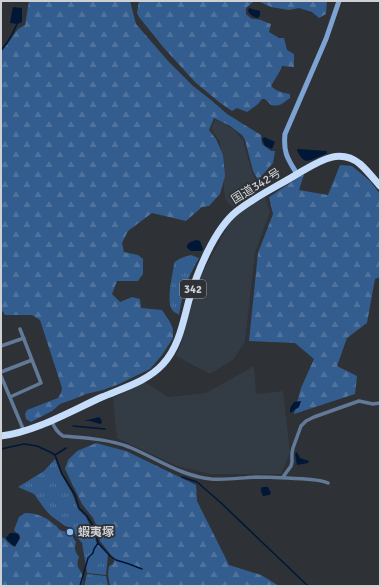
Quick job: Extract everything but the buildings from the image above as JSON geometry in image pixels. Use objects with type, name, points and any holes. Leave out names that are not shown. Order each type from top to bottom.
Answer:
[{"type":"highway","name":"国道342号","points":[[1,436],[24,431],[52,420],[143,379],[163,365],[176,344],[192,289],[208,251],[222,226],[229,217],[243,206],[316,163],[330,157],[337,156],[348,158],[359,164],[380,186]]},
{"type":"street","points":[[297,174],[288,159],[284,144],[285,134],[326,39],[339,1]]},
{"type":"street","points":[[10,397],[41,383],[20,328]]},
{"type":"street","points":[[1,346],[24,338]]},
{"type":"street","points":[[1,372],[32,360]]},
{"type":"street","points":[[1,376],[24,431]]},
{"type":"street","points":[[283,477],[291,466],[293,448],[300,429],[306,421],[359,401],[373,404],[380,403]]},
{"type":"street","points":[[52,420],[54,427],[59,434],[63,436],[113,442],[189,474],[211,479],[283,477],[318,480],[328,483]]},
{"type":"shaded area","points":[[13,7],[22,8],[22,22],[17,24],[10,23]]},
{"type":"shaded area","points":[[249,8],[260,11],[258,18],[250,14],[248,11]]},
{"type":"shaded area","points":[[215,120],[233,129],[243,140],[252,173],[261,190],[232,207],[225,199],[220,142],[211,129]]},
{"type":"shaded area","points":[[264,137],[275,142],[272,149],[265,146],[262,139]]},
{"type":"shaded area","points":[[297,150],[327,152],[326,154],[313,160],[306,161],[300,156]]},
{"type":"shaded area","points":[[265,197],[270,212],[255,253],[245,342],[233,360],[210,374],[176,356],[183,337],[196,289],[202,274],[230,222],[241,212]]},
{"type":"shaded area","points":[[196,240],[200,241],[203,249],[202,251],[191,251],[187,248],[187,245],[190,242]]},
{"type":"shaded area","points":[[254,366],[256,394],[283,391],[290,453],[281,474],[210,474],[177,466],[117,438],[113,398],[145,382],[168,397],[206,393]]},
{"type":"shaded area","points":[[301,401],[299,407],[290,413],[290,408],[294,402]]},
{"type":"shaded area","points":[[99,417],[102,423],[100,424],[84,421]]},
{"type":"shaded area","points":[[297,452],[300,458],[309,461],[308,463],[297,465],[295,454]]},
{"type":"shaded area","points":[[262,487],[268,487],[271,493],[263,496],[261,491]]},
{"type":"shaded area","points":[[10,533],[18,534],[20,538],[15,546],[6,538]]},
{"type":"green space","points":[[29,1],[130,1],[136,24],[168,61],[193,86],[227,114],[261,135],[262,144],[271,151],[275,151],[273,163],[258,180],[253,171],[245,140],[242,135],[230,126],[214,118],[209,130],[216,139],[223,155],[225,176],[220,194],[209,206],[202,207],[186,221],[152,213],[128,231],[122,243],[124,252],[138,255],[143,259],[143,274],[138,281],[117,281],[112,294],[120,302],[132,297],[140,299],[141,308],[162,310],[173,329],[173,338],[162,355],[150,369],[119,384],[60,404],[52,411],[31,422],[26,419],[25,414],[27,410],[58,398],[62,388],[40,320],[32,315],[5,315],[1,309],[1,52],[18,29],[25,25]]},
{"type":"green space","points":[[139,1],[253,1],[246,8],[246,14],[252,18],[271,24],[269,32],[279,38],[284,38],[287,50],[294,54],[294,67],[282,66],[271,86],[279,92],[290,94],[290,98],[277,105],[271,105],[265,99],[262,99],[247,112],[237,108],[232,111],[195,82],[164,48],[139,17],[137,13]]},
{"type":"green space","points":[[258,1],[327,1],[326,14],[319,18],[312,12],[299,8],[289,10],[271,7]]},
{"type":"green space","points":[[340,165],[352,166],[370,181],[380,194],[380,277],[375,279],[367,323],[347,338],[337,366],[357,376],[355,394],[294,414],[301,388],[314,359],[295,343],[249,341],[258,253],[273,214],[269,197],[304,174],[299,190],[328,195]]},
{"type":"green space","points":[[191,255],[199,258],[186,286],[179,315],[173,311],[170,301],[170,288],[174,263]]},
{"type":"green space","points":[[96,443],[126,451],[196,485],[197,501],[229,565],[261,575],[279,586],[110,586],[108,575],[109,566],[113,563],[114,558],[100,541],[99,531],[93,518],[82,504],[65,469],[68,460],[77,451]]},
{"type":"green space","points":[[55,459],[60,472],[72,493],[78,509],[86,517],[96,542],[108,554],[106,575],[87,573],[82,543],[72,528],[65,526],[50,515],[34,494],[18,487],[44,471]]},
{"type":"green space","points":[[25,513],[41,516],[52,522],[60,530],[69,532],[72,535],[76,542],[75,550],[79,557],[78,567],[83,576],[81,586],[1,586],[1,537],[15,547],[20,536],[14,530],[19,517]]},
{"type":"green space","points":[[87,574],[106,576],[108,586],[84,586]]},
{"type":"waterway","points":[[1,50],[8,41],[17,24]]},
{"type":"waterway","points":[[73,426],[105,429]]},
{"type":"waterway","points":[[1,449],[24,444],[37,446],[55,455],[62,474],[75,495],[79,508],[87,516],[95,529],[98,543],[93,553],[88,558],[80,586]]},
{"type":"waterway","points":[[55,455],[66,448]]},
{"type":"waterway","points":[[182,477],[197,482],[308,586]]},
{"type":"waterway","points":[[98,543],[110,556],[116,560],[142,569]]},
{"type":"place","name":"蝦夷塚","points":[[70,532]]}]
